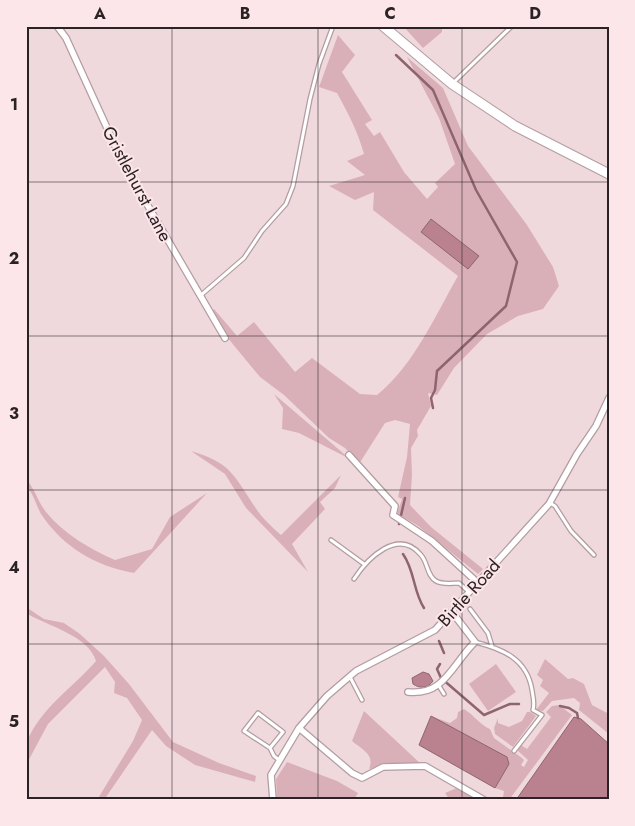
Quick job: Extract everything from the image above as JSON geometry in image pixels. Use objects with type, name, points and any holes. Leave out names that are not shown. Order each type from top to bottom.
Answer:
[{"type":"main road","points":[[383,26],[452,84],[515,126],[609,174]]},
{"type":"street","name":"Gristlehurst Lane","points":[[57,26],[66,38],[123,163],[225,338]]},
{"type":"street","name":"Birtle Road","points":[[273,800],[272,775],[299,728],[327,696],[356,671],[435,630],[550,503],[577,454],[596,426],[609,400]]},
{"type":"street","points":[[349,455],[395,506],[393,515],[432,541],[478,583]]},
{"type":"street","points":[[408,692],[425,692],[439,685],[464,652],[476,642],[452,612]]},
{"type":"street","points":[[299,728],[352,773],[362,778],[383,768],[425,766],[484,800]]},
{"type":"lane","points":[[200,296],[244,258],[262,231],[286,204],[293,186],[317,72],[333,26]]},
{"type":"lane","points":[[452,84],[512,26]]},
{"type":"lane","points":[[550,503],[555,506],[570,531],[594,555]]},
{"type":"lane","points":[[331,540],[364,564]]},
{"type":"lane","points":[[354,579],[364,564],[387,546],[401,545],[415,549],[421,554],[434,579],[443,584],[459,583],[470,592]]},
{"type":"lane","points":[[470,609],[488,633],[492,646]]},
{"type":"lane","points":[[476,642],[508,652],[524,669],[531,683],[533,710],[542,715],[514,751]]},
{"type":"lane","points":[[350,677],[362,700]]},
{"type":"lane","points":[[439,685],[444,694]]},
{"type":"lane","points":[[270,748],[283,732],[258,713],[244,731],[270,748],[274,756],[279,760]]},
{"type":"shaded area","points":[[403,26],[442,26],[442,32],[423,48]]},
{"type":"shaded area","points":[[338,35],[355,55],[342,72],[372,120],[365,124],[374,136],[380,132],[404,172],[427,199],[438,187],[435,183],[455,164],[439,118],[407,57],[443,88],[468,146],[527,225],[553,267],[559,286],[543,309],[518,316],[487,334],[454,368],[437,395],[428,393],[431,406],[417,430],[418,436],[411,448],[410,505],[431,527],[483,569],[478,574],[417,525],[397,514],[402,499],[398,497],[407,457],[410,424],[395,420],[385,423],[359,464],[345,448],[329,438],[284,395],[260,377],[227,337],[212,312],[214,309],[237,336],[254,322],[295,372],[312,358],[360,394],[377,395],[390,383],[413,355],[458,276],[373,210],[374,192],[355,200],[329,186],[365,175],[347,161],[364,154],[356,130],[345,108],[337,93],[319,87]]},
{"type":"shaded area","points":[[431,219],[479,256],[468,269],[421,232]]},
{"type":"shaded area","points":[[274,394],[350,459],[299,433],[282,429],[283,408]]},
{"type":"shaded area","points":[[191,451],[215,460],[230,471],[260,514],[281,535],[341,475],[335,488],[320,502],[325,509],[292,544],[308,572],[246,508],[225,474]]},
{"type":"shaded area","points":[[26,479],[53,520],[87,546],[115,560],[152,549],[170,517],[207,493],[134,573],[93,560],[59,536],[41,514],[26,486]]},
{"type":"shaded area","points":[[26,607],[44,619],[64,623],[80,634],[104,656],[129,684],[173,742],[219,763],[256,776],[255,782],[195,765],[166,746],[152,730],[104,800],[97,800],[133,741],[142,720],[127,698],[114,693],[115,682],[105,667],[48,724],[26,765],[27,742],[40,719],[58,698],[96,661],[92,652],[85,644],[66,632],[26,613]]},
{"type":"shaded area","points":[[545,659],[568,679],[573,678],[584,684],[592,705],[609,714],[609,734],[579,710],[580,703],[574,698],[552,701],[543,711],[536,710],[549,693],[540,686],[543,680],[537,675]]},
{"type":"shaded area","points":[[496,664],[516,692],[488,711],[469,684]]},
{"type":"shaded area","points":[[423,672],[429,674],[433,681],[424,687],[418,687],[413,684],[412,678]]},
{"type":"shaded area","points":[[559,705],[572,715],[509,800],[503,797],[504,791],[495,788],[509,764],[431,716],[450,723],[457,718],[458,712],[464,709],[490,729],[494,738],[522,758],[524,760],[521,765],[524,767],[528,760],[516,749],[521,745],[527,749],[551,717],[546,712],[552,706]]},
{"type":"shaded area","points":[[364,711],[421,764],[383,765],[369,769],[369,756],[352,741]]},
{"type":"shaded area","points":[[527,712],[536,716],[513,747],[495,734],[494,728],[498,718],[498,723],[509,727],[522,721]]},
{"type":"shaded area","points":[[431,716],[507,757],[509,764],[495,788],[419,745]]},
{"type":"shaded area","points":[[574,717],[581,719],[609,744],[609,800],[516,800]]},
{"type":"shaded area","points":[[287,762],[337,781],[358,793],[354,800],[277,800],[276,779]]},
{"type":"shaded area","points":[[459,787],[480,800],[450,800],[445,793]]},
{"type":"waterway","points":[[396,55],[433,90],[476,190],[517,262],[506,306],[437,371],[435,390],[431,398],[433,408]]},
{"type":"waterway","points":[[399,524],[405,498]]},
{"type":"waterway","points":[[403,554],[410,567],[420,601],[424,608]]},
{"type":"waterway","points":[[439,641],[444,653]]},
{"type":"waterway","points":[[440,664],[437,669],[441,678],[484,715],[510,704],[519,704]]},
{"type":"waterway","points":[[560,706],[569,708],[577,713],[578,718]]}]
